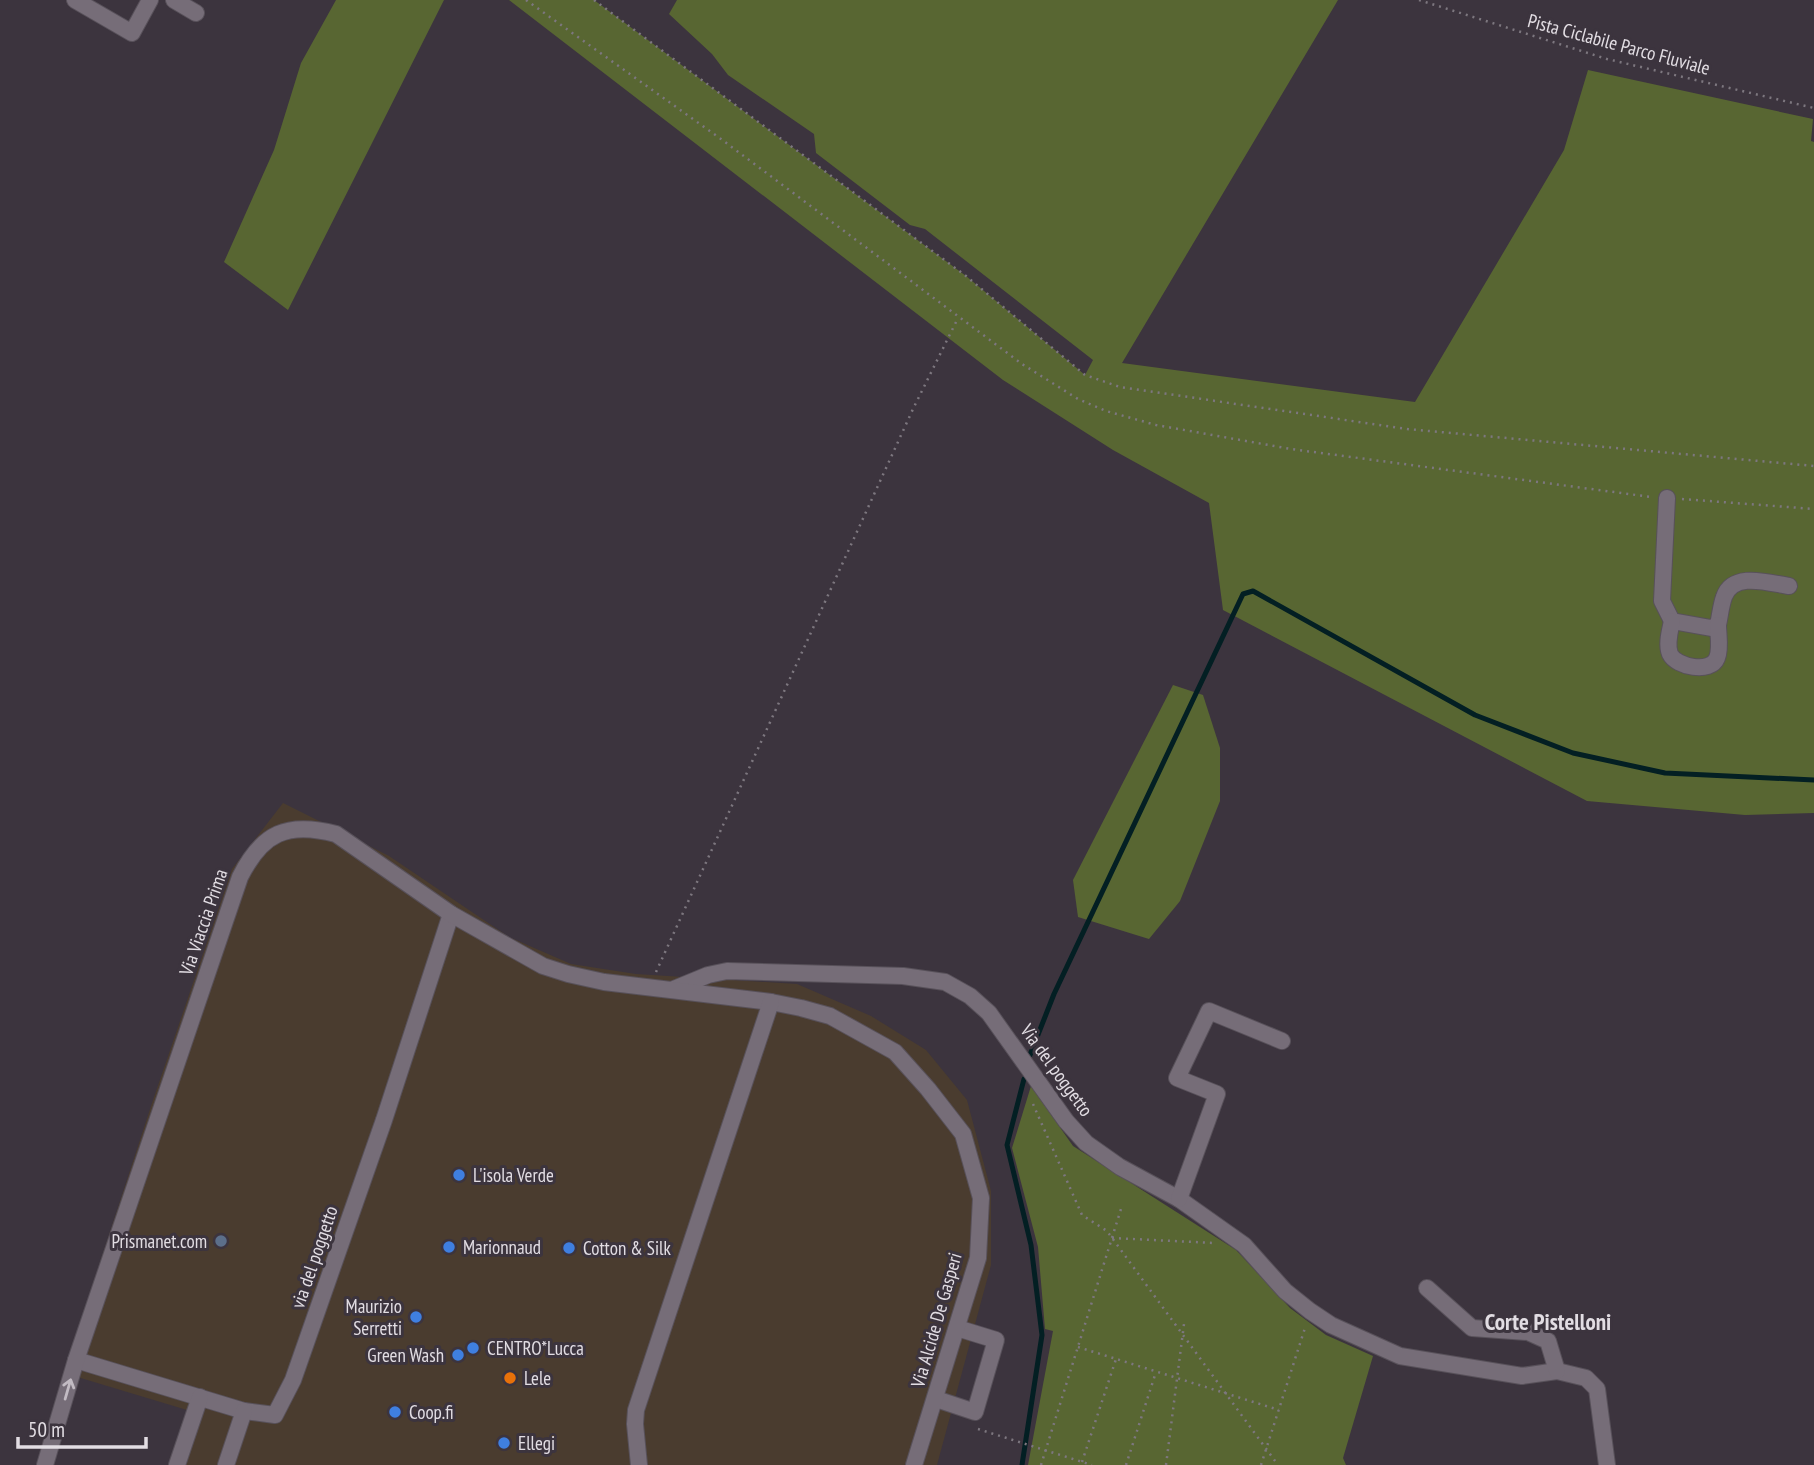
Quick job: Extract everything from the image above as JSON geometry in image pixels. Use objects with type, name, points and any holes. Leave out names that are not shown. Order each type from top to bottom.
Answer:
[{"type":"street","points":[[75,0],[132,33],[150,0]]},
{"type":"street","points":[[174,0],[196,13]]},
{"type":"street","points":[[1667,498],[1662,601],[1672,621],[1668,644],[1670,654],[1676,662],[1700,668],[1712,665],[1718,657],[1718,625],[1724,595],[1738,583],[1751,580],[1789,586]]},
{"type":"street","points":[[1672,621],[1712,628],[1718,625]]},
{"type":"street","name":"Via Viaccia Prima","points":[[45,1465],[76,1360],[240,877],[249,858],[262,842],[273,835],[301,829],[336,834],[451,914],[543,966],[604,982],[679,990]]},
{"type":"street","name":"via del poggetto","points":[[76,1360],[244,1411],[275,1415],[293,1380],[384,1120],[451,914]]},
{"type":"street","name":"Via del poggetto","points":[[679,990],[708,975],[727,971],[903,976],[945,982],[970,996],[989,1013],[1066,1121],[1086,1143],[1120,1167],[1179,1199],[1244,1245],[1285,1291],[1331,1325],[1400,1356],[1522,1376],[1557,1371]]},
{"type":"street","name":"Via Alcide De Gasperi","points":[[679,990],[771,1002],[830,1016],[895,1052],[928,1088],[963,1135],[981,1199],[978,1258],[914,1465]]},
{"type":"street","points":[[639,1465],[636,1410],[771,1002]]},
{"type":"street","points":[[1179,1199],[1217,1094],[1177,1078],[1209,1011],[1282,1041]]},
{"type":"street","points":[[1427,1289],[1472,1328],[1528,1332],[1548,1341],[1557,1371],[1586,1378],[1597,1390],[1607,1465]]},
{"type":"street","points":[[936,1399],[975,1412],[996,1340],[957,1328]]},
{"type":"street","points":[[177,1465],[200,1397]]},
{"type":"street","points":[[226,1465],[244,1411]]},
{"type":"path","points":[[526,0],[721,139],[1022,364],[1078,399],[1106,411],[1156,425],[1291,449],[1667,498],[1814,509]]},
{"type":"path","points":[[594,0],[966,276],[1085,375],[1120,387],[1407,429],[1814,466]]},
{"type":"path","name":"Pista Ciclabile Parco Fluviale","points":[[1419,0],[1607,59],[1814,108]]},
{"type":"path","points":[[649,987],[913,409],[958,318]]},
{"type":"path","points":[[1037,1080],[1033,1107],[1082,1215],[1107,1231],[1278,1465]]},
{"type":"path","points":[[1041,1465],[1121,1209]]},
{"type":"path","points":[[1112,1238],[1213,1243]]},
{"type":"path","points":[[1261,1465],[1310,1311]]},
{"type":"path","points":[[1166,1465],[1184,1324]]},
{"type":"path","points":[[1078,1347],[1279,1410]]},
{"type":"path","points":[[1082,1462],[1116,1359]]},
{"type":"path","points":[[1126,1465],[1156,1371]]},
{"type":"path","points":[[1013,1440],[1092,1465]]},
{"type":"shaded area","points":[[283,803],[389,856],[509,937],[571,964],[636,974],[797,984],[871,1016],[926,1050],[967,1100],[991,1191],[991,1265],[937,1465],[170,1465],[187,1410],[64,1373],[232,869]]},
{"type":"green space","points":[[336,0],[444,0],[288,310],[224,262],[274,150],[301,63]]},
{"type":"green space","points":[[509,0],[594,0],[966,276],[1085,375],[1093,360],[925,229],[910,225],[816,153],[814,134],[728,75],[712,54],[669,14],[677,0],[1338,0],[1122,363],[1415,402],[1564,150],[1588,70],[1813,119],[1814,813],[1745,815],[1587,801],[1223,610],[1209,503],[1113,450],[1003,380]]},
{"type":"green space","points":[[1173,685],[1203,695],[1220,748],[1220,801],[1180,901],[1149,939],[1078,917],[1073,880]]},
{"type":"green space","points":[[1031,1086],[1073,1146],[1236,1250],[1290,1308],[1326,1335],[1373,1356],[1343,1458],[1346,1465],[1028,1465],[1053,1331],[1045,1329],[1038,1247],[1012,1148]]},
{"type":"waterway","points":[[1030,1055],[1054,994],[1243,594],[1253,591],[1475,715],[1573,753],[1665,773],[1814,780]]},
{"type":"waterway","points":[[1022,1465],[1042,1335],[1031,1245],[1007,1145],[1024,1079]]},
{"type":"place","name":"L'isola Verde","points":[[459,1175]]},
{"type":"place","name":"Prismanet.com","points":[[221,1241]]},
{"type":"place","name":"Marionnaud","points":[[449,1247]]},
{"type":"place","name":"Cotton & Silk","points":[[569,1248]]},
{"type":"place","name":"Maurizio Serretti","points":[[416,1317]]},
{"type":"place","name":"CENTRO*Lucca","points":[[473,1348]]},
{"type":"place","name":"Green Wash","points":[[458,1355]]},
{"type":"place","name":"Lele","points":[[510,1378]]},
{"type":"place","name":"Coop.fi","points":[[395,1412]]},
{"type":"place","name":"Ellegi","points":[[504,1443]]},
{"type":"district","name":"Corte Pistelloni","points":[[1548,1322]]}]
